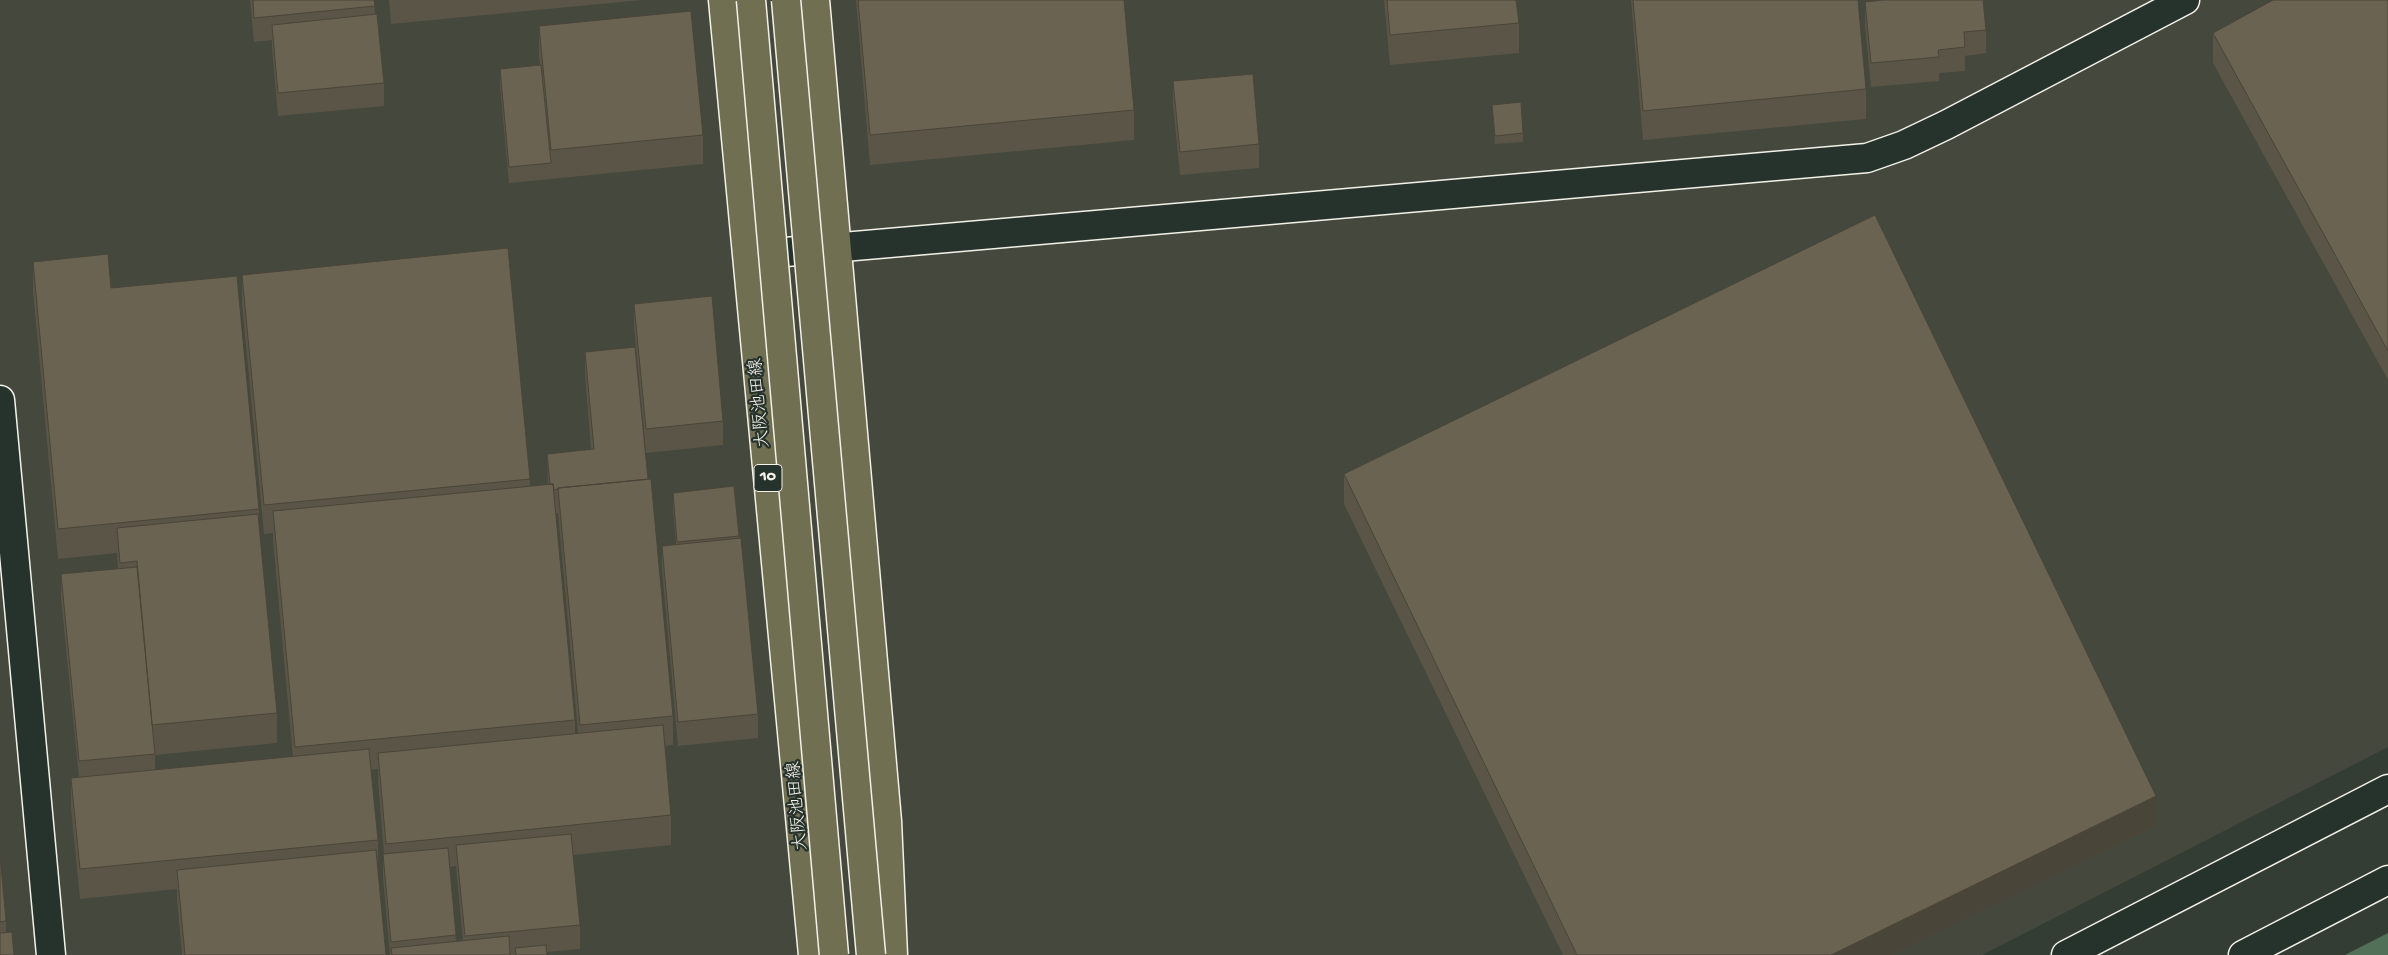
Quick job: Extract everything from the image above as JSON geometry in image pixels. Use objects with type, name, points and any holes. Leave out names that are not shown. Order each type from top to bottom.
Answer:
[{"type":"main road","name":"大阪池田線","points":[[723,0],[813,955]]},
{"type":"main road","points":[[751,0],[834,955]]},
{"type":"main road","points":[[786,0],[871,955]]},
{"type":"main road","points":[[815,0],[887,821],[893,955]]},
{"type":"street","points":[[747,256],[1867,158],[1904,145],[1946,125],[2185,0]]},
{"type":"street","points":[[0,400],[51,955]]},
{"type":"street","points":[[2066,955],[2388,788]]},
{"type":"street","points":[[887,821],[900,955]]},
{"type":"street","points":[[2243,955],[2388,880]]},
{"type":"shaded area","points":[[0,0],[2388,0],[2388,747],[1982,955],[0,955]]},
{"type":"green space","points":[[2388,933],[2388,955],[2345,955]]},
{"type":"building","points":[[253,0],[374,0],[375,6],[254,18]]},
{"type":"building","points":[[858,0],[1124,0],[1134,110],[870,135]]},
{"type":"building","points":[[1387,0],[1516,0],[1519,23],[1390,35]]},
{"type":"building","points":[[1633,0],[1858,0],[1866,89],[1643,111]]},
{"type":"building","points":[[1882,0],[1983,0],[1986,30],[1964,32],[1965,47],[1938,50],[1939,57],[1871,63],[1865,2]]},
{"type":"building","points":[[2273,0],[2388,0],[2388,351],[2213,33]]},
{"type":"building","points":[[691,11],[703,135],[551,150],[539,26]]},
{"type":"building","points":[[377,14],[384,83],[278,93],[272,25]]},
{"type":"building","points":[[541,65],[551,163],[509,167],[500,69]]},
{"type":"building","points":[[1253,74],[1259,144],[1180,152],[1173,81]]},
{"type":"building","points":[[1521,102],[1523,133],[1495,136],[1492,105]]},
{"type":"building","points":[[1875,215],[2156,796],[1831,955],[1577,955],[1344,474]]},
{"type":"building","points":[[508,248],[530,479],[264,505],[242,275]]},
{"type":"building","points":[[108,254],[111,288],[237,276],[259,509],[58,529],[33,262]]},
{"type":"building","points":[[712,296],[723,421],[646,429],[634,304]]},
{"type":"building","points":[[635,347],[648,479],[558,488],[554,490],[553,484],[550,484],[547,454],[594,449],[585,352]]},
{"type":"building","points":[[651,479],[673,716],[580,725],[558,488]]},
{"type":"building","points":[[553,484],[575,720],[295,747],[273,511]]},
{"type":"building","points":[[734,486],[739,536],[677,542],[673,493]]},
{"type":"building","points":[[258,514],[277,713],[152,725],[137,561],[120,563],[117,528]]},
{"type":"building","points":[[741,538],[758,714],[678,722],[662,546]]},
{"type":"building","points":[[137,567],[155,754],[79,761],[61,574]]},
{"type":"building","points":[[663,725],[671,815],[386,844],[378,753]]},
{"type":"building","points":[[369,749],[378,840],[80,869],[71,778]]},
{"type":"building","points":[[571,834],[580,925],[465,936],[456,845]]},
{"type":"building","points":[[448,848],[456,935],[391,942],[383,854]]},
{"type":"building","points":[[376,850],[386,955],[185,955],[177,870]]},
{"type":"building","points":[[0,854],[6,921],[0,922]]},
{"type":"building","points":[[12,932],[14,955],[0,955],[0,933]]},
{"type":"building","points":[[509,936],[510,955],[392,955],[391,948]]},
{"type":"building","points":[[546,945],[547,955],[516,955],[515,948]]}]
